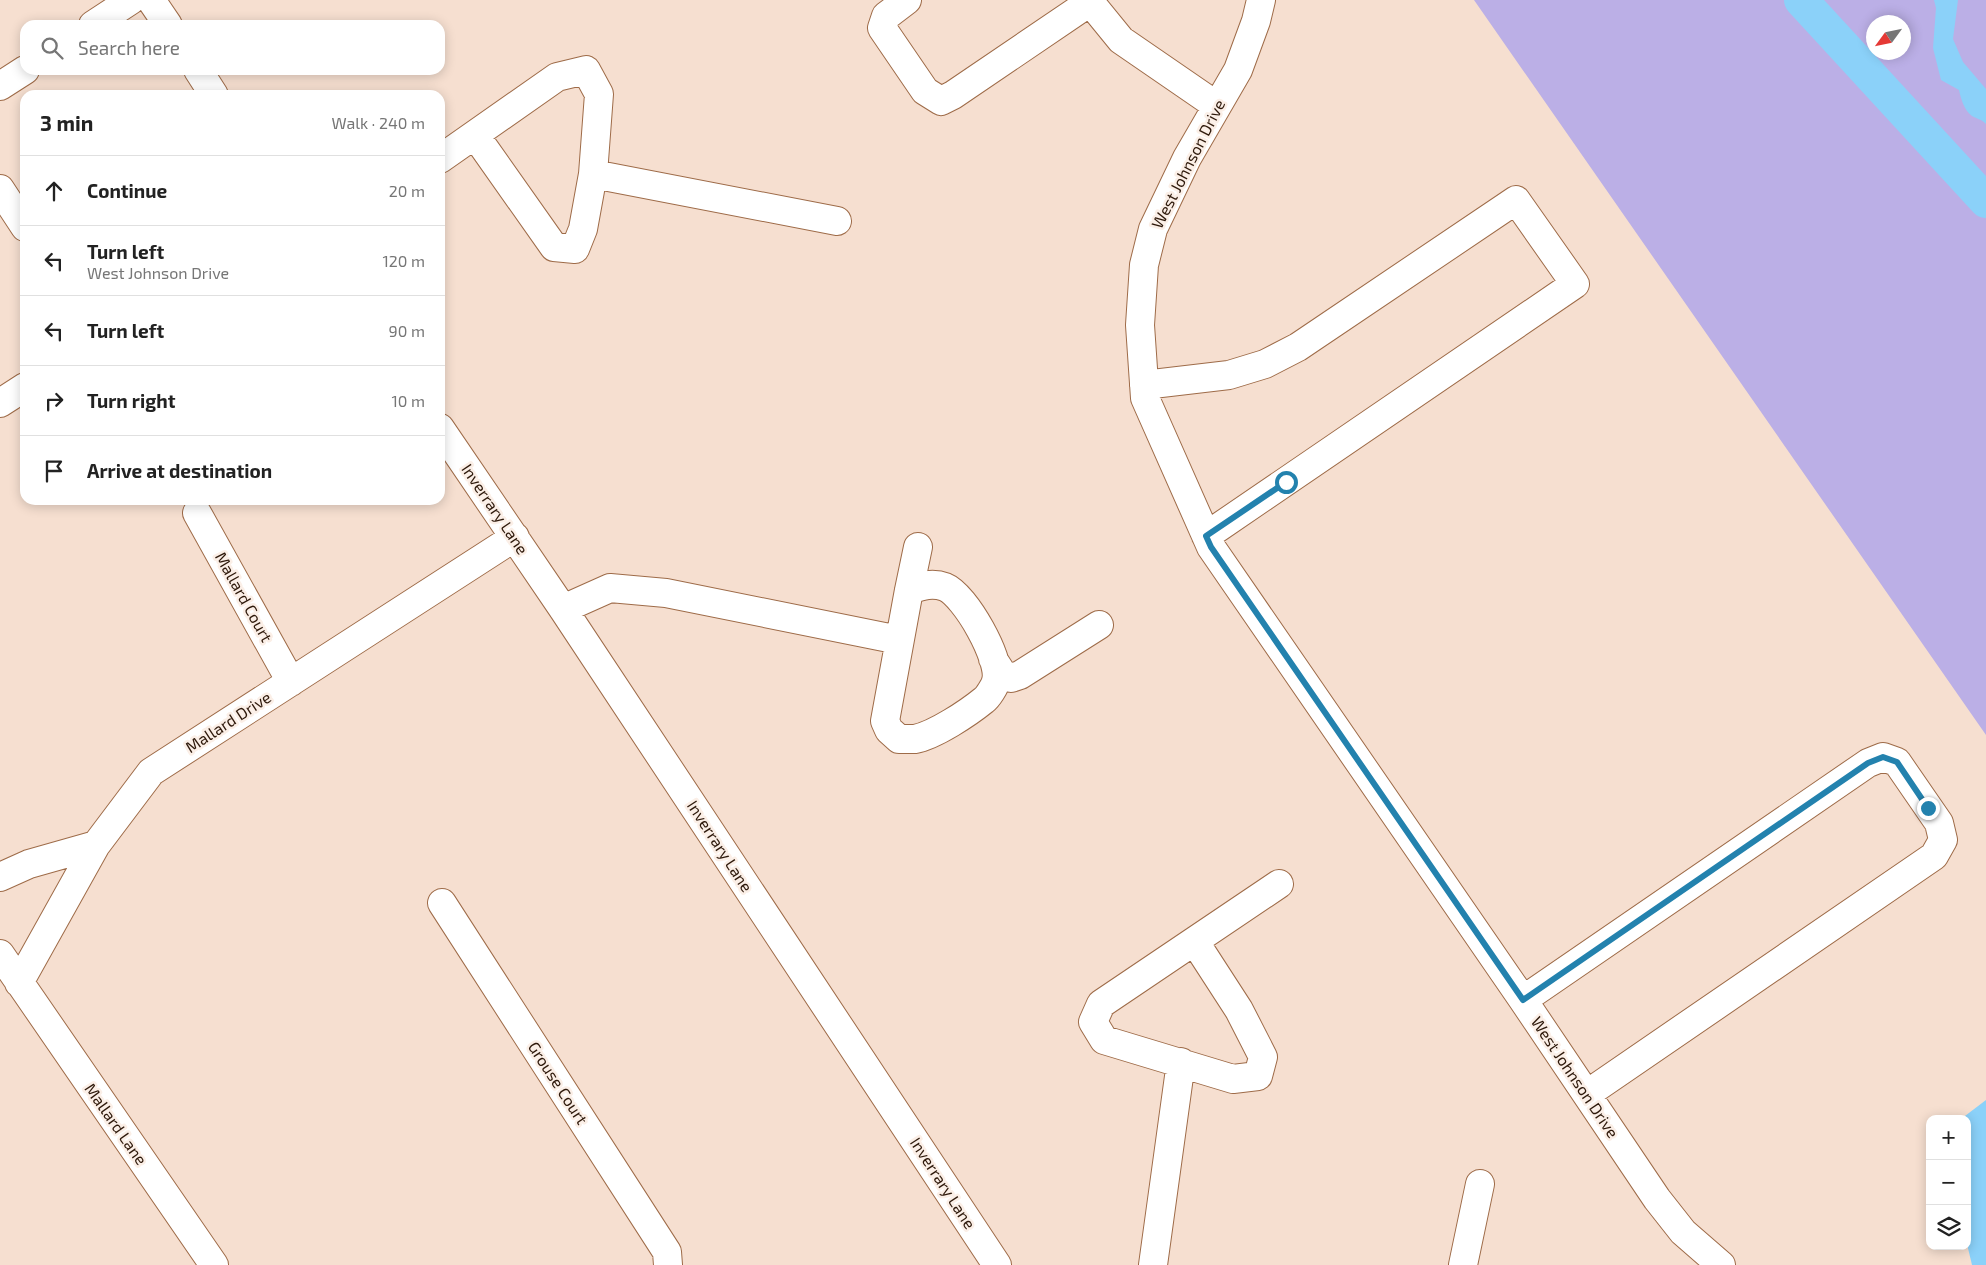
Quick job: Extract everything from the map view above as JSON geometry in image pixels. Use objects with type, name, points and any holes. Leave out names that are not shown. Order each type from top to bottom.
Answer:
[{"type":"street","points":[[101,20],[131,0]]},
{"type":"street","points":[[151,0],[165,20]]},
{"type":"street","points":[[907,0],[886,16],[882,28],[925,91],[941,100],[953,95],[1090,1],[1121,40],[1217,106]]},
{"type":"street","name":"West Johnson Drive","points":[[1261,0],[1256,21],[1238,70],[1187,158],[1153,229],[1144,265],[1140,325],[1145,398],[1206,536],[1217,555],[1523,1000],[1657,1199],[1683,1232],[1721,1265]]},
{"type":"street","points":[[445,156],[557,77],[586,70],[599,94],[593,174],[583,229],[575,249],[554,247],[475,135]]},
{"type":"street","points":[[0,86],[20,73]]},
{"type":"street","points":[[201,75],[211,90]]},
{"type":"street","points":[[593,174],[837,221]]},
{"type":"street","points":[[0,189],[20,219]]},
{"type":"street","points":[[1144,385],[1228,375],[1265,364],[1298,347],[1516,200],[1575,284],[1206,536]]},
{"type":"street","points":[[0,403],[20,390]]},
{"type":"street","name":"Inverrary Lane","points":[[445,435],[563,609],[997,1265]]},
{"type":"street","name":"Mallard Court","points":[[197,513],[291,682]]},
{"type":"street","name":"Mallard Drive","points":[[19,983],[96,845],[151,772],[515,537]]},
{"type":"street","points":[[908,590],[927,584],[946,587],[958,597],[974,618],[992,651],[997,680],[986,699],[930,733],[914,739],[899,739],[889,730],[885,722],[908,590],[918,547]]},
{"type":"street","points":[[563,609],[610,588],[666,593],[899,640]]},
{"type":"street","points":[[993,659],[1002,673],[1011,678],[1020,675],[1099,625]]},
{"type":"street","points":[[1523,1000],[1868,763],[1883,757],[1897,762],[1934,815],[1939,823],[1942,840],[1934,856],[1587,1094]]},
{"type":"street","points":[[0,877],[29,864],[96,845]]},
{"type":"street","points":[[1195,942],[1239,1010],[1263,1057],[1258,1076],[1233,1079],[1104,1040],[1093,1022],[1100,1004],[1279,884]]},
{"type":"street","name":"Grouse Court","points":[[442,903],[667,1252],[668,1265]]},
{"type":"street","name":"Mallard Lane","points":[[0,954],[214,1265]]},
{"type":"street","points":[[1153,1265],[1181,1062]]},
{"type":"street","points":[[1463,1265],[1480,1184]]},
{"type":"shaded area","points":[[1474,0],[1986,0],[1986,735]]},
{"type":"water","points":[[1934,0],[1958,0],[1953,39],[1963,62],[1986,89],[1986,124],[1967,111],[1959,90],[1941,80],[1933,48],[1936,8]]},
{"type":"water","points":[[1986,1100],[1986,1265],[1972,1265],[1968,1250],[1971,1250],[1971,1115],[1966,1115]]},
{"type":"waterway","points":[[1801,0],[1986,201]]},
{"type":"route","points":[[1286,482],[1206,536],[1211,547],[1523,1000],[1868,763],[1883,757],[1897,762],[1928,808]]}]
